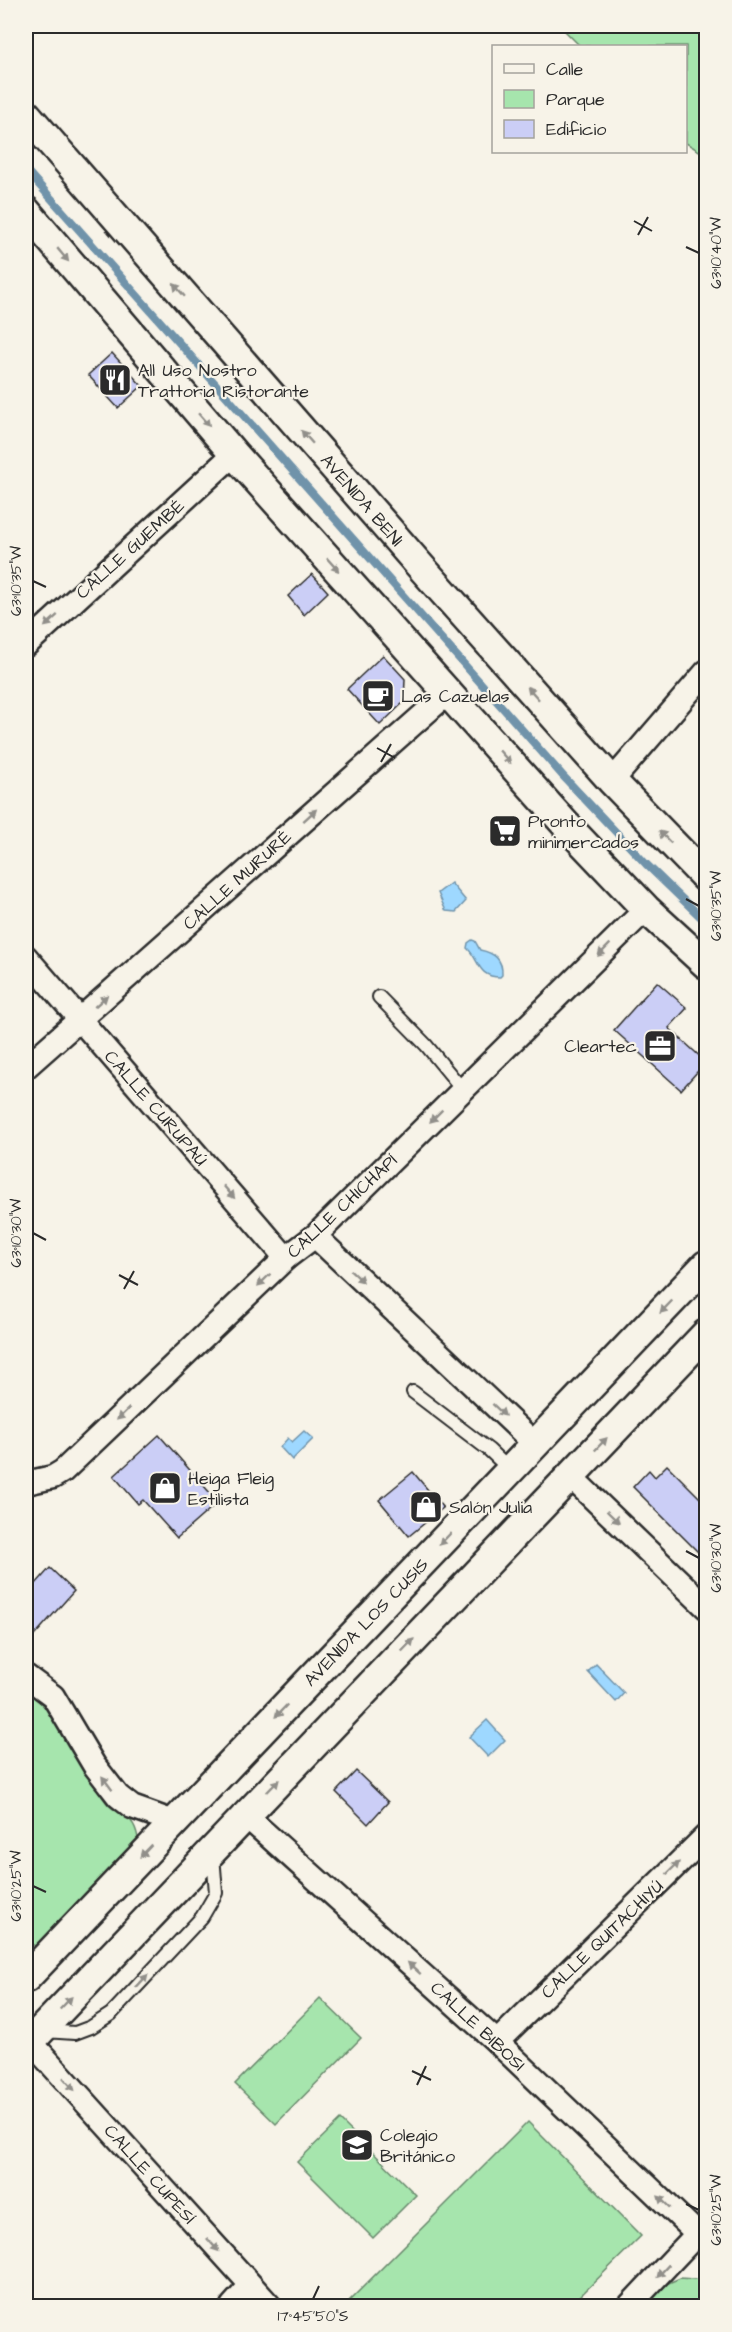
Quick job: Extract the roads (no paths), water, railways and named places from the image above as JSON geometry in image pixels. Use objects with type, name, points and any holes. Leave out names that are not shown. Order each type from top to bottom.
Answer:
[{"type":"street","name":"AVENIDA BENI","points":[[26,114],[421,567],[612,781],[706,878]]},
{"type":"street","points":[[29,222],[567,826],[646,909],[706,964]]},
{"type":"street","name":"CALLE GUEMBÉ","points":[[26,645],[234,454]]},
{"type":"street","points":[[612,781],[706,672]]},
{"type":"street","name":"CALLE MURURÉ","points":[[26,1067],[448,693]]},
{"type":"street","name":"CALLE CHICHAPÍ","points":[[26,1483],[54,1477],[63,1471],[286,1258],[315,1236],[646,909]]},
{"type":"street","name":"CALLE CURUPAÚ","points":[[26,957],[286,1258]]},
{"type":"street","points":[[315,1236],[535,1444]]},
{"type":"street","name":"AVENIDA LOS CUSIS","points":[[26,1978],[706,1265]]},
{"type":"street","points":[[32,2039],[706,1334]]},
{"type":"street","points":[[570,1476],[706,1607]]},
{"type":"street","points":[[468,1514],[502,1547]]},
{"type":"street","points":[[26,1676],[53,1696],[94,1764],[118,1797],[132,1807],[174,1822]]},
{"type":"street","name":"CALLE BIBOSI","points":[[245,1815],[496,2042],[702,2238]]},
{"type":"street","name":"CALLE QUITACHIYÚ","points":[[496,2042],[706,1836]]},
{"type":"street","name":"CALLE CUPESÍ","points":[[32,2039],[270,2307]]},
{"type":"street","points":[[629,2307],[702,2238]]},
{"type":"street","points":[[232,2307],[250,2286]]},
{"type":"lane","points":[[379,997],[426,1045],[463,1090]]},
{"type":"lane","points":[[413,1392],[489,1450],[510,1470]]},
{"type":"lane","points":[[32,2039],[75,2033],[111,2014],[202,1917],[216,1893],[213,1849]]},
{"type":"water","points":[[451,883],[466,901],[456,912],[446,911],[438,893]]},
{"type":"water","points":[[472,940],[480,950],[497,958],[502,969],[500,977],[483,971],[467,948],[468,943]]},
{"type":"water","points":[[304,1431],[313,1439],[292,1460],[280,1447],[288,1438],[292,1442]]},
{"type":"water","points":[[596,1664],[624,1693],[616,1702],[588,1672]]},
{"type":"water","points":[[487,1720],[505,1740],[488,1757],[469,1737]]},
{"type":"waterway","points":[[26,170],[563,776],[646,864],[706,922]]},
{"type":"place","name":"All Uso Nostro Trattoria Ristorante","points":[[115,380]]},
{"type":"place","name":"Las Cazuelas","points":[[378,696]]},
{"type":"place","name":"Pronto minimercados","points":[[505,831]]},
{"type":"place","name":"Cleartec","points":[[660,1046]]},
{"type":"place","name":"Heiga Fleig Estilista","points":[[165,1488]]},
{"type":"place","name":"Salón Julia","points":[[426,1507]]},
{"type":"place","name":"Colegio Británico","points":[[357,2145]]}]
